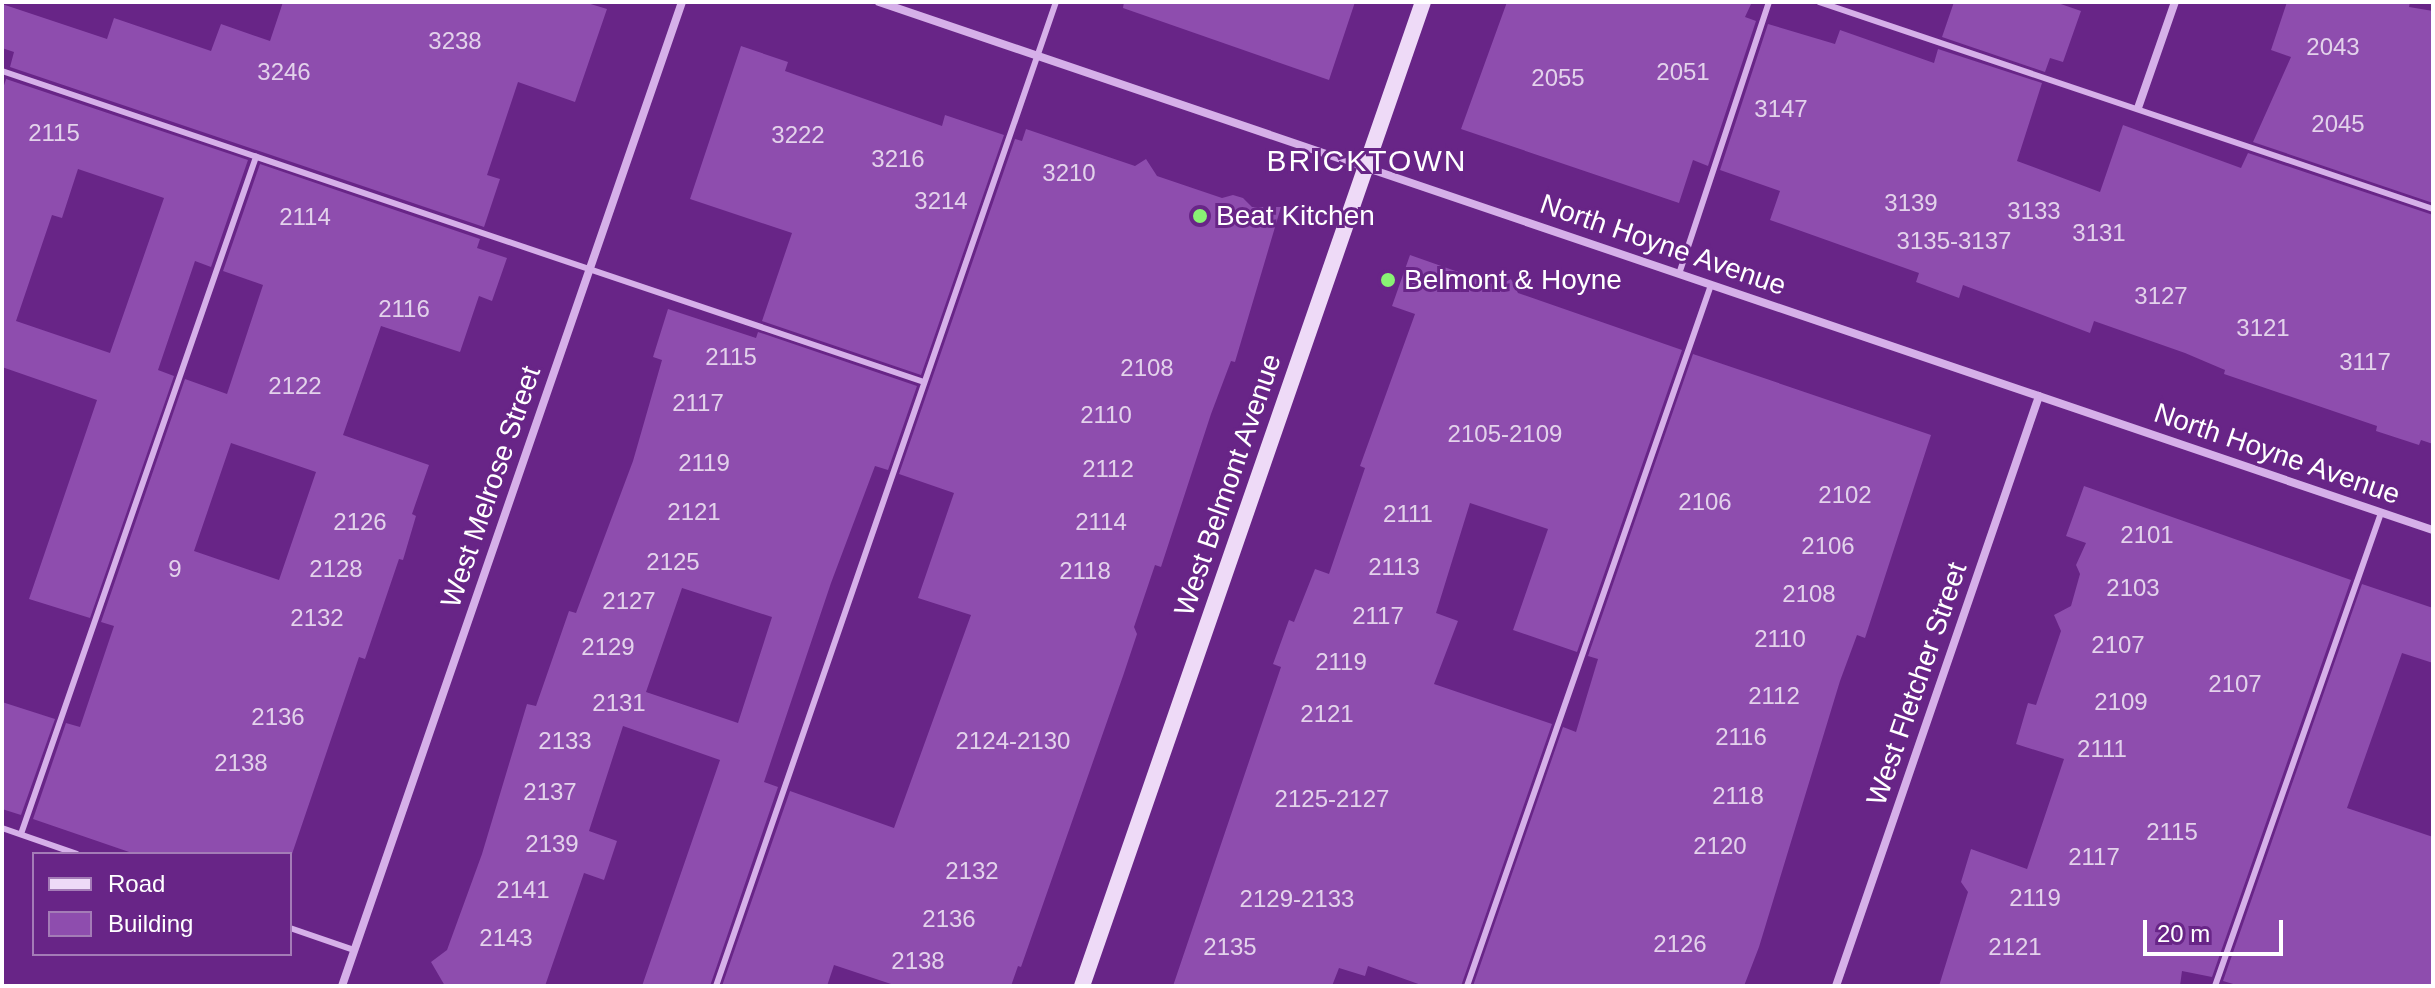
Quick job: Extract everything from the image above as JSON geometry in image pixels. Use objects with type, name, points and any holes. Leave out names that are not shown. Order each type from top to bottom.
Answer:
[{"type":"main road","name":"West Belmont Avenue","points":[[1082,986],[1423,2]]},
{"type":"street","name":"West Melrose Street","points":[[342,986],[682,2]]},
{"type":"street","name":"North Hoyne Avenue","points":[[879,2],[2433,530]]},
{"type":"street","points":[[2138,108],[2175,2]]},
{"type":"street","name":"West Fletcher Street","points":[[1836,986],[2039,396]]},
{"type":"lane","points":[[716,986],[1056,2]]},
{"type":"lane","points":[[1679,274],[1769,2]]},
{"type":"lane","points":[[1819,2],[2433,209]]},
{"type":"lane","points":[[2,71],[924,382]]},
{"type":"lane","points":[[21,834],[256,157]]},
{"type":"lane","points":[[1467,986],[1711,285]]},
{"type":"lane","points":[[2215,986],[2381,513]]},
{"type":"lane","points":[[2,828],[71,852]]},
{"type":"lane","points":[[292,929],[354,950]]},
{"type":"building","points":[[283,2],[584,2],[607,9],[575,102],[518,82],[487,175],[500,179],[484,227],[10,67],[14,52],[2,48],[2,4],[107,39],[114,18],[211,51],[221,24],[270,41]]},
{"type":"building","points":[[1124,2],[1355,2],[1329,80],[1123,8]]},
{"type":"building","points":[[1507,2],[1752,2],[1745,17],[1756,21],[1708,166],[1693,160],[1679,203],[1461,129]]},
{"type":"building","points":[[1954,2],[2055,2],[2081,11],[2063,62],[2050,58],[2045,72],[1942,37]]},
{"type":"building","points":[[2287,2],[2410,2],[2409,7],[2433,11],[2433,203],[2253,142],[2291,57],[2271,50]]},
{"type":"building","points":[[1768,24],[1835,44],[1840,30],[1934,63],[1938,49],[2042,83],[2017,161],[2100,192],[2123,125],[2241,168],[2248,153],[2433,215],[2433,444],[2421,440],[2419,445],[2376,431],[2377,426],[2224,374],[2225,370],[2185,353],[2094,321],[2090,333],[1963,285],[1959,298],[1916,282],[1919,273],[1770,220],[1780,191],[1720,170]]},
{"type":"building","points":[[741,46],[788,62],[785,71],[942,126],[945,115],[1004,135],[921,375],[762,321],[792,233],[690,199]]},
{"type":"building","points":[[6,79],[248,160],[211,267],[195,261],[158,370],[174,376],[90,618],[29,599],[97,400],[2,367],[2,92]],"holes":[[[78,169],[164,198],[110,353],[16,321],[52,215],[62,218]]]},
{"type":"building","points":[[1026,129],[1135,166],[1146,159],[1157,176],[1222,198],[1233,195],[1243,198],[1252,207],[1281,207],[1235,362],[1231,361],[1211,414],[1161,567],[1155,565],[1134,627],[1137,634],[1123,676],[1021,967],[1018,966],[1011,986],[897,986],[834,965],[827,986],[722,986],[790,791],[894,828],[971,615],[918,598],[954,493],[899,474],[1015,139],[1022,141]]},
{"type":"building","points":[[260,164],[480,239],[477,248],[507,258],[492,301],[479,296],[460,352],[381,326],[343,435],[429,465],[412,514],[416,516],[403,560],[399,559],[365,659],[359,657],[292,854],[129,852],[33,819],[66,723],[80,727],[114,626],[101,622],[185,379],[227,394],[263,285],[223,271]],"holes":[[[231,443],[316,472],[279,580],[194,551]]]},
{"type":"building","points":[[1410,255],[1498,286],[1511,279],[1518,293],[1682,350],[1577,652],[1513,630],[1548,529],[1470,503],[1436,613],[1458,621],[1434,684],[1552,724],[1461,986],[1424,986],[1368,966],[1365,976],[1339,968],[1332,986],[1173,986],[1281,667],[1273,664],[1289,620],[1294,622],[1315,569],[1329,574],[1365,468],[1360,466],[1415,314],[1392,306]]},
{"type":"building","points":[[668,309],[756,338],[758,332],[917,386],[888,470],[875,466],[831,583],[764,782],[778,787],[710,986],[642,986],[720,760],[623,726],[589,831],[617,841],[604,880],[584,873],[545,986],[445,986],[431,962],[447,950],[482,854],[527,704],[536,706],[569,611],[576,613],[633,461],[662,360],[653,357]],"holes":[[[682,588],[772,617],[738,723],[646,692]]]},
{"type":"building","points":[[1693,354],[1931,435],[1865,638],[1857,635],[1840,681],[1759,947],[1744,986],[1473,986],[1563,727],[1576,732],[1598,659],[1588,656]]},
{"type":"building","points":[[2084,486],[2351,580],[2212,977],[2182,971],[2180,986],[1939,986],[1968,892],[1961,882],[1971,849],[2027,869],[2064,759],[2016,744],[2028,703],[2036,705],[2061,631],[2054,615],[2071,606],[2080,574],[2076,565],[2086,543],[2066,536]]},
{"type":"building","points":[[2362,584],[2433,608],[2433,663],[2402,653],[2347,808],[2433,837],[2433,986],[2240,986],[2223,981]]},
{"type":"building","points":[[2,702],[55,719],[21,815],[2,809]]},
{"type":"place","name":"Beat Kitchen","points":[[1200,216]]},
{"type":"place","name":"Belmont & Hoyne","points":[[1388,280]]},
{"type":"district","name":"BRICKTOWN","points":[[1367,161]]}]
